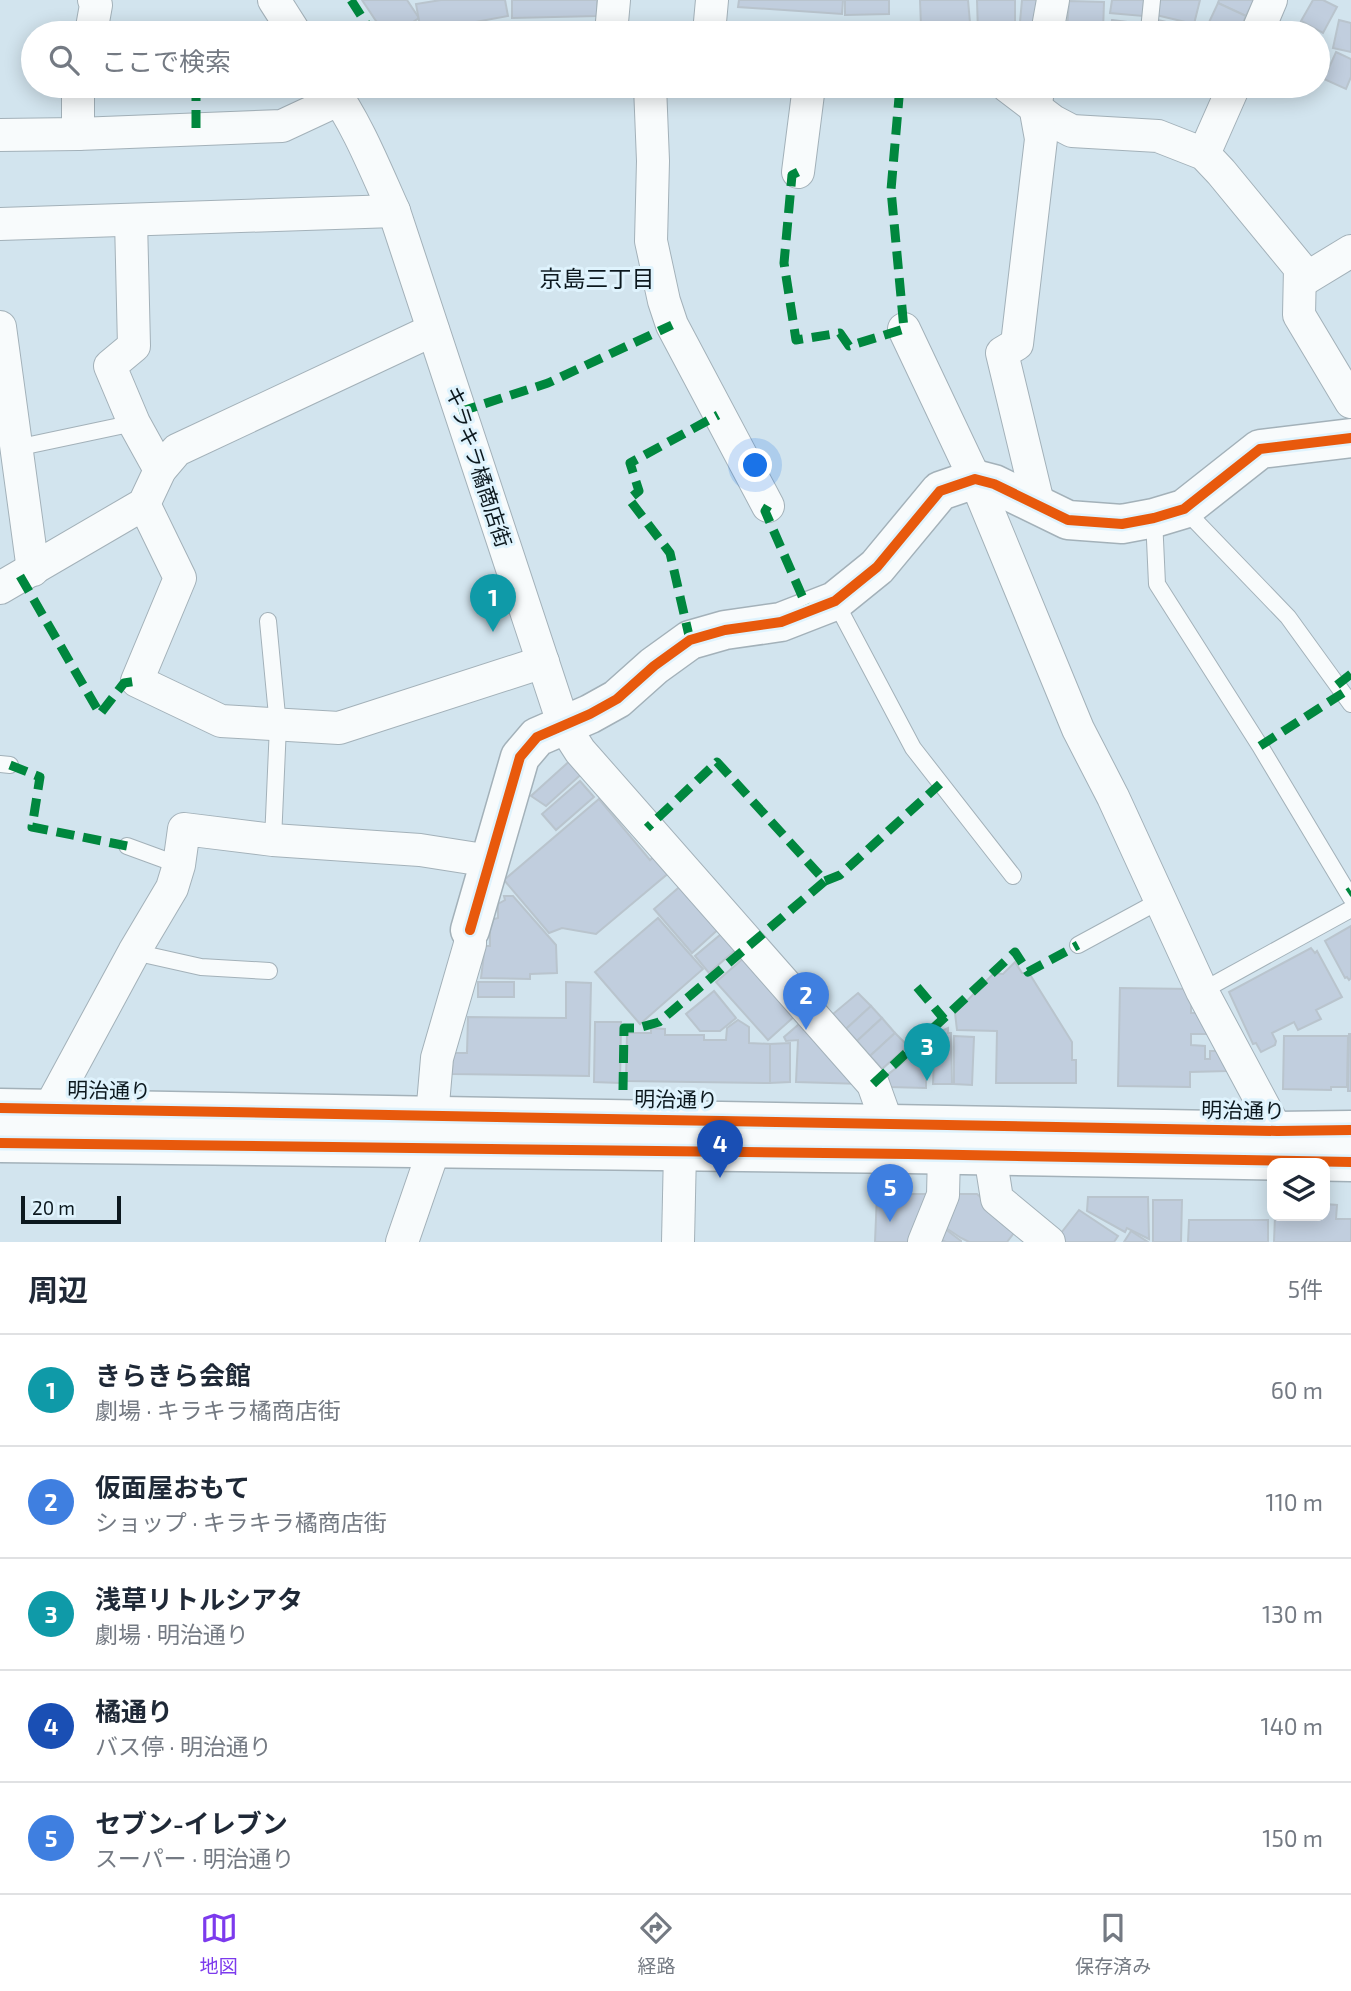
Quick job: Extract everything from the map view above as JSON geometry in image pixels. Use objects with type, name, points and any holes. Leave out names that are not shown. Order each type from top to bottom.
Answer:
[{"type":"main road","points":[[470,930],[520,757],[537,737],[617,699],[654,666],[690,640],[725,630],[781,622],[835,601],[877,567],[940,491],[975,479],[994,484],[1068,520],[1122,524],[1169,514],[1260,449],[1351,438]]},
{"type":"main road","name":"明治通り","points":[[0,1108],[433,1133],[680,1151],[1351,1162]]},
{"type":"main road","name":"明治通り","points":[[0,1143],[887,1123],[1277,1131],[1351,1130]]},
{"type":"street","points":[[93,21],[96,5],[94,0]]},
{"type":"street","points":[[274,0],[287,21]]},
{"type":"street","points":[[612,21],[614,0]]},
{"type":"street","points":[[710,21],[712,0]]},
{"type":"street","points":[[1049,21],[1053,0]]},
{"type":"street","points":[[1261,21],[1271,0]]},
{"type":"street","points":[[78,98],[78,134]]},
{"type":"street","points":[[0,135],[282,126],[327,98]]},
{"type":"street","name":"キラキラ橘商店街","points":[[338,98],[369,155],[394,211],[564,726],[580,751],[873,1084],[887,1123]]},
{"type":"street","points":[[650,98],[652,241],[664,301],[672,325],[768,506]]},
{"type":"street","points":[[798,173],[807,98]]},
{"type":"street","points":[[1037,98],[1041,139],[1017,344],[1002,353],[1039,507]]},
{"type":"street","points":[[1038,98],[1053,121],[1072,131],[1158,135],[1204,154],[1300,268],[1299,315],[1351,402]]},
{"type":"street","points":[[1204,154],[1229,98]]},
{"type":"street","points":[[0,224],[394,211]]},
{"type":"street","points":[[131,220],[134,346],[110,366],[134,423],[160,470]]},
{"type":"street","points":[[1300,282],[1351,251]]},
{"type":"street","points":[[0,327],[33,570]]},
{"type":"street","points":[[904,329],[975,479],[1078,729],[1113,797],[1202,991],[1277,1131]]},
{"type":"street","points":[[0,588],[144,504],[160,470],[177,450],[433,330]]},
{"type":"street","points":[[144,504],[180,578],[137,681],[221,721],[339,728],[543,662]]},
{"type":"street","points":[[50,1109],[134,952],[172,888],[179,865],[184,829],[273,840],[420,850],[490,861]]},
{"type":"street","points":[[402,1242],[433,1133],[437,1058],[470,944],[470,930]]},
{"type":"street","points":[[678,1242],[680,1151]]},
{"type":"street","points":[[924,1242],[943,1195],[944,1154]]},
{"type":"street","points":[[990,1155],[997,1199],[1049,1242]]},
{"type":"lane","points":[[1150,21],[1152,0]]},
{"type":"lane","points":[[16,448],[134,423]]},
{"type":"lane","points":[[1169,514],[1288,617],[1351,704]]},
{"type":"lane","points":[[1169,514],[1157,584],[1260,746],[1351,898]]},
{"type":"lane","points":[[835,601],[913,748],[1013,876]]},
{"type":"lane","points":[[268,621],[278,726],[273,840]]},
{"type":"lane","points":[[127,846],[179,865]]},
{"type":"lane","points":[[1078,945],[1161,901]]},
{"type":"lane","points":[[1202,991],[1351,909]]},
{"type":"lane","points":[[134,952],[201,967],[269,971]]},
{"type":"building","points":[[362,0],[407,0],[419,18],[414,21],[376,21]]},
{"type":"building","points":[[441,0],[505,0],[508,16],[481,21],[419,21],[416,4]]},
{"type":"building","points":[[512,0],[597,0],[597,16],[512,18]]},
{"type":"building","points":[[739,0],[843,0],[842,14],[738,7]]},
{"type":"building","points":[[845,0],[889,0],[889,14],[845,15]]},
{"type":"building","points":[[920,0],[968,0],[970,21],[921,21]]},
{"type":"building","points":[[977,0],[1015,0],[1015,21],[978,21]]},
{"type":"building","points":[[1022,0],[1043,0],[1041,21],[1020,21]]},
{"type":"building","points":[[1112,0],[1144,0],[1143,16],[1110,13]]},
{"type":"building","points":[[1160,0],[1200,0],[1195,21],[1156,15]]},
{"type":"building","points":[[1219,0],[1254,0],[1246,16],[1218,3]]},
{"type":"building","points":[[1313,0],[1323,0],[1337,7],[1329,21],[1301,21]]},
{"type":"building","points":[[1069,1],[1104,2],[1103,21],[1068,21]]},
{"type":"building","points":[[1218,3],[1246,16],[1244,21],[1210,21]]},
{"type":"building","points":[[1339,20],[1351,23],[1351,52],[1333,48]]},
{"type":"building","points":[[1336,52],[1351,59],[1351,77],[1346,89],[1330,82],[1330,66]]},
{"type":"building","points":[[574,757],[586,770],[546,806],[531,796]]},
{"type":"building","points":[[580,781],[594,797],[556,830],[542,814]]},
{"type":"building","points":[[599,799],[650,860],[657,854],[671,871],[596,934],[562,928],[549,933],[504,880]]},
{"type":"building","points":[[684,883],[722,926],[692,953],[654,909]]},
{"type":"building","points":[[504,896],[513,896],[556,945],[557,973],[530,974],[530,979],[481,978],[485,946],[490,946],[490,920],[498,918],[498,904],[505,900]]},
{"type":"building","points":[[658,918],[703,969],[640,1024],[595,972]]},
{"type":"building","points":[[1351,926],[1349,980],[1345,978],[1325,941]]},
{"type":"building","points":[[726,930],[740,946],[709,973],[695,956]]},
{"type":"building","points":[[1311,948],[1315,953],[1317,951],[1342,997],[1316,1010],[1321,1019],[1298,1030],[1294,1022],[1272,1033],[1275,1045],[1261,1052],[1256,1043],[1253,1044],[1229,992]]},
{"type":"building","points":[[746,956],[797,1014],[768,1040],[716,982]]},
{"type":"building","points":[[1015,962],[1022,973],[1029,973],[1072,1042],[1072,1060],[1076,1060],[1076,1083],[996,1083],[997,1031],[957,1030],[955,1013],[994,973],[1003,974]]},
{"type":"building","points":[[478,982],[514,982],[514,997],[478,997]]},
{"type":"building","points":[[566,982],[591,983],[589,1076],[452,1074],[453,1053],[467,1053],[468,1017],[566,1018]]},
{"type":"building","points":[[1120,988],[1191,989],[1191,1013],[1203,1013],[1206,1034],[1191,1034],[1191,1045],[1205,1046],[1205,1059],[1210,1059],[1210,1051],[1220,1051],[1227,1063],[1227,1071],[1190,1072],[1190,1087],[1118,1086]]},
{"type":"building","points":[[714,991],[736,1018],[720,1031],[700,1031],[686,1014]]},
{"type":"building","points":[[858,993],[871,1006],[846,1029],[833,1014]]},
{"type":"building","points":[[871,1006],[882,1018],[857,1041],[846,1029]]},
{"type":"building","points":[[882,1018],[895,1033],[870,1056],[857,1041]]},
{"type":"building","points":[[805,1019],[862,1084],[796,1082],[798,1040],[786,1041],[784,1037]]},
{"type":"building","points":[[738,1020],[749,1027],[749,1043],[770,1044],[770,1083],[626,1081],[627,1033],[651,1033],[651,1028],[665,1029],[665,1035],[704,1035],[704,1040],[726,1040],[727,1028]]},
{"type":"building","points":[[595,1022],[621,1022],[620,1083],[594,1082]]},
{"type":"building","points":[[948,1028],[948,1033],[951,1033],[952,1084],[933,1084],[935,1034]]},
{"type":"building","points":[[895,1033],[908,1046],[882,1069],[870,1056]]},
{"type":"building","points":[[1351,1034],[1351,1091],[1348,1091]]},
{"type":"building","points":[[954,1036],[974,1037],[972,1085],[954,1084]]},
{"type":"building","points":[[1284,1036],[1348,1036],[1347,1087],[1331,1087],[1331,1090],[1283,1089]]},
{"type":"building","points":[[790,1043],[790,1082],[770,1083],[770,1044]]},
{"type":"building","points":[[926,1045],[926,1088],[889,1087],[882,1079]]},
{"type":"building","points":[[877,1194],[931,1194],[912,1242],[875,1242]]},
{"type":"building","points":[[957,1194],[977,1194],[1017,1229],[1007,1242],[969,1242],[961,1238],[943,1226]]},
{"type":"building","points":[[1088,1197],[1148,1197],[1149,1239],[1127,1228],[1125,1232],[1087,1211]]},
{"type":"building","points":[[1153,1200],[1182,1200],[1181,1242],[1153,1242]]},
{"type":"building","points":[[1330,1204],[1337,1205],[1336,1219],[1351,1219],[1351,1242],[1274,1242],[1275,1221],[1330,1221]]},
{"type":"building","points":[[1079,1210],[1118,1236],[1114,1242],[1066,1242],[1058,1237]]},
{"type":"building","points":[[1189,1220],[1268,1221],[1268,1242],[1188,1242]]},
{"type":"building","points":[[944,1228],[961,1241],[961,1242],[939,1239]]},
{"type":"building","points":[[1131,1231],[1148,1242],[1124,1242]]},
{"type":"marked path","points":[[351,0],[364,21]]},
{"type":"marked path","points":[[196,98],[196,128]]},
{"type":"marked path","points":[[798,172],[792,175],[784,263],[796,340],[840,333],[849,346],[904,329],[891,190],[899,98]]},
{"type":"marked path","points":[[459,412],[548,383],[672,325]]},
{"type":"marked path","points":[[690,640],[670,553],[629,499],[639,491],[630,463],[718,415]]},
{"type":"marked path","points":[[768,506],[765,511],[809,612]]},
{"type":"marked path","points":[[20,576],[100,714],[124,683],[137,681]]},
{"type":"marked path","points":[[1337,685],[1351,674]]},
{"type":"marked path","points":[[1260,746],[1343,693]]},
{"type":"marked path","points":[[623,1090],[624,1028],[638,1028],[659,1022],[825,881],[717,762],[647,828]]},
{"type":"marked path","points":[[10,765],[40,777],[32,827],[127,846]]},
{"type":"marked path","points":[[825,881],[840,875],[940,784]]},
{"type":"marked path","points":[[873,1084],[1015,952],[1028,972],[1078,945]]},
{"type":"marked path","points":[[917,987],[944,1019]]},
{"type":"cycle path","points":[[470,930],[520,757],[537,737],[617,699],[654,666],[690,640],[725,630],[781,622],[835,601],[877,567],[940,491],[975,479],[994,484],[1068,520],[1122,524],[1184,509],[1260,449],[1351,438]]},
{"type":"cycle path","points":[[0,1108],[1277,1131],[1351,1130]]},
{"type":"cycle path","points":[[0,1143],[1351,1162]]},
{"type":"place","name":"きらきら会館","points":[[493,632]]},
{"type":"place","name":"仮面屋おもて","points":[[806,1030]]},
{"type":"place","name":"浅草リトルシアタ","points":[[927,1081]]},
{"type":"place","name":"橘通り","points":[[720,1178]]},
{"type":"place","name":"セブン-イレブン","points":[[890,1222]]},
{"type":"district","name":"京島三丁目","points":[[597,279]]}]
